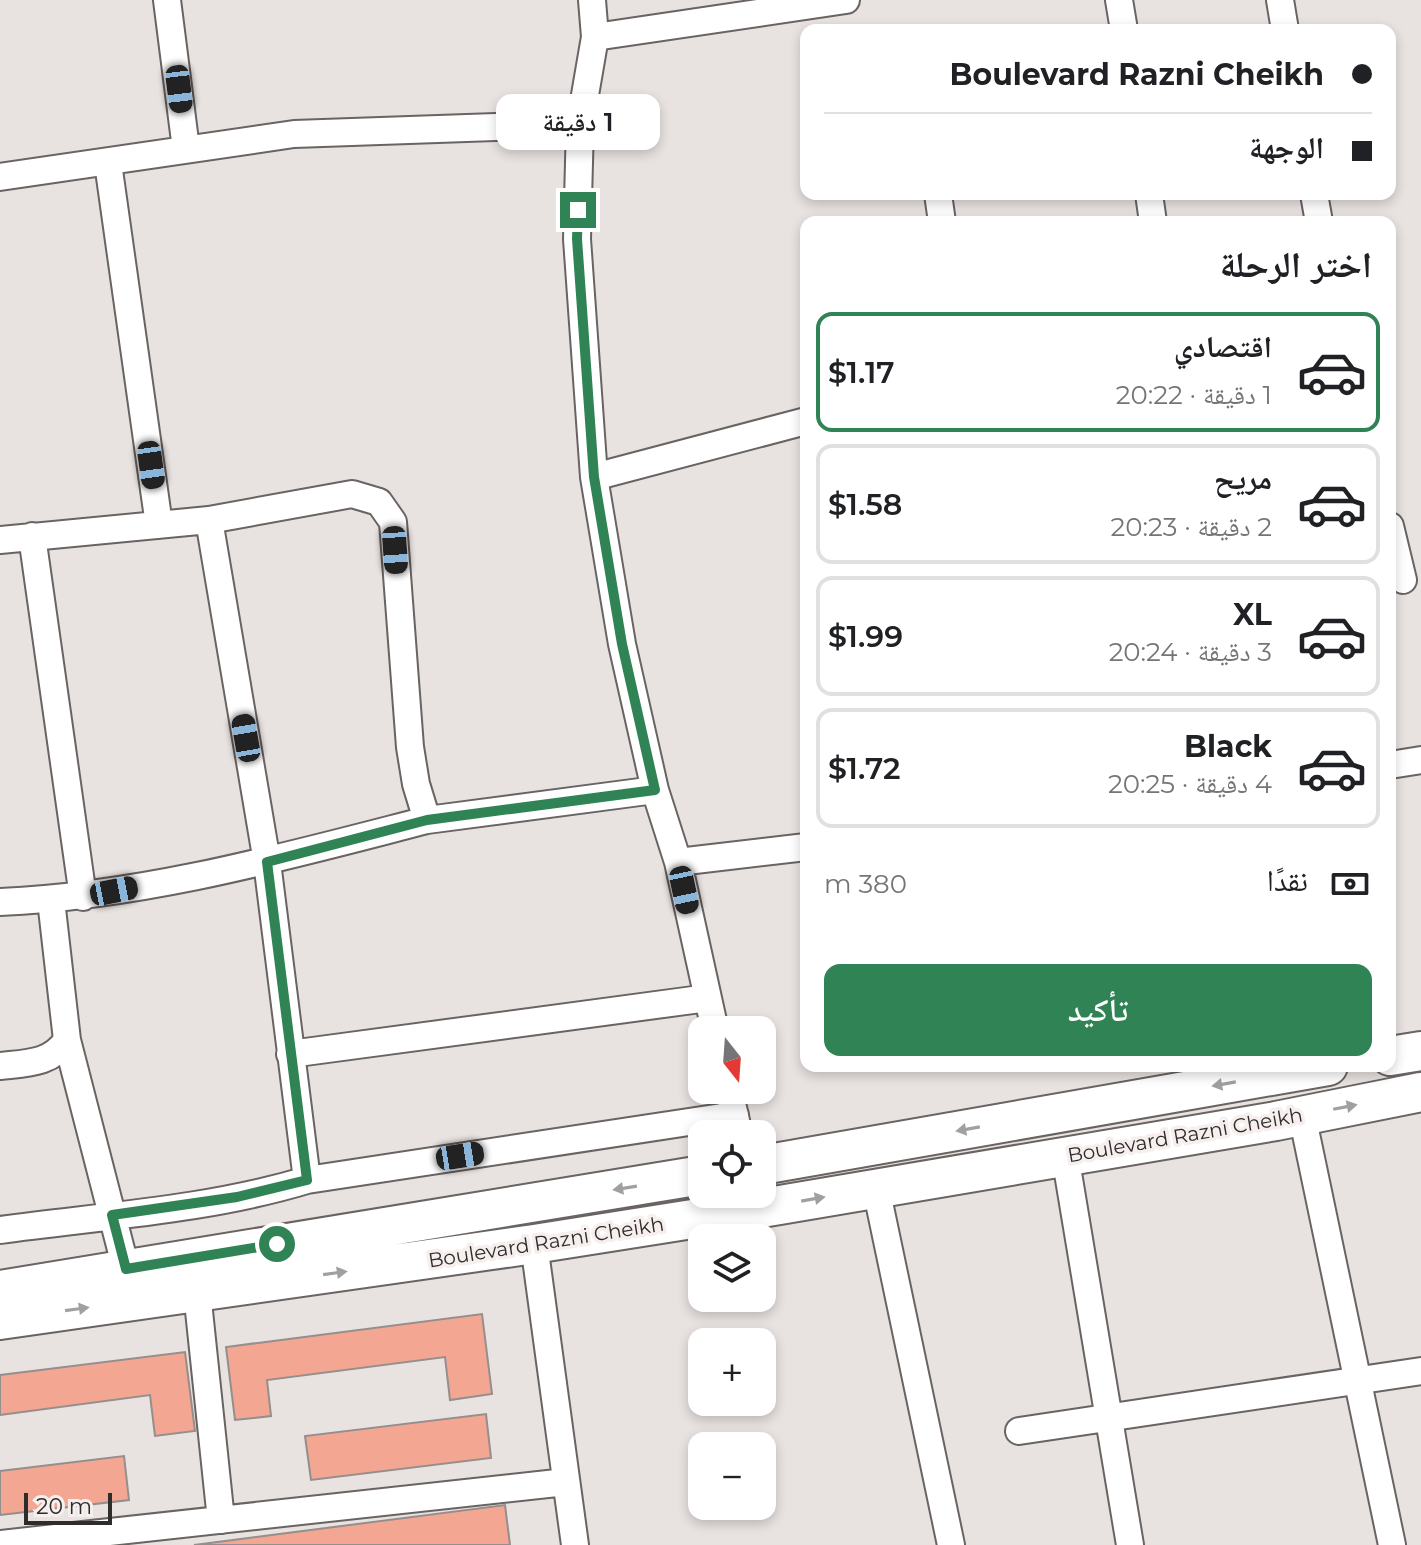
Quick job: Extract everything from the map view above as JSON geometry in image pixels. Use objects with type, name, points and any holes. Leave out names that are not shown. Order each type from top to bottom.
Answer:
[{"type":"main road","points":[[1396,1055],[1421,1051]]},
{"type":"main road","points":[[776,1162],[1263,1072]]},
{"type":"main road","name":"Boulevard Razni Cheikh","points":[[776,1199],[876,1188],[1289,1118],[1421,1092]]},
{"type":"main road","name":"Boulevard Razni Cheikh","points":[[0,1290],[688,1177]]},
{"type":"main road","name":"Boulevard Razni Cheikh","points":[[0,1320],[534,1244],[723,1208]]},
{"type":"street","points":[[167,0],[186,149]]},
{"type":"street","points":[[592,0],[595,37],[580,124],[577,239],[594,477],[622,644],[655,790],[678,862],[712,1016]]},
{"type":"street","points":[[595,37],[846,0]]},
{"type":"street","points":[[1119,0],[1123,24]]},
{"type":"street","points":[[1280,0],[1284,24]]},
{"type":"street","points":[[0,177],[294,134],[580,124]]},
{"type":"street","points":[[108,163],[159,525]]},
{"type":"street","points":[[594,477],[800,423]]},
{"type":"street","points":[[0,540],[209,520],[352,494],[379,502],[393,522],[410,747],[416,784],[427,820]]},
{"type":"street","points":[[209,520],[267,862],[307,1180]]},
{"type":"street","points":[[32,536],[83,897]]},
{"type":"street","points":[[1396,547],[1405,579]]},
{"type":"street","points":[[1396,764],[1421,760]]},
{"type":"street","points":[[0,902],[83,897],[267,862],[427,820],[655,790]]},
{"type":"street","points":[[678,862],[800,848]]},
{"type":"street","points":[[51,900],[67,1040],[126,1269]]},
{"type":"street","points":[[290,1054],[708,998]]},
{"type":"street","points":[[0,1066],[43,1061],[59,1052],[67,1040]]},
{"type":"street","points":[[1268,1072],[1289,1118],[1358,1379],[1392,1545]]},
{"type":"street","points":[[0,1230],[237,1197],[307,1180],[734,1113]]},
{"type":"street","points":[[1065,1155],[1130,1545]]},
{"type":"street","points":[[876,1188],[951,1545]]},
{"type":"street","points":[[534,1244],[575,1545]]},
{"type":"street","points":[[197,1292],[221,1520]]},
{"type":"street","points":[[1019,1431],[1421,1371]]},
{"type":"street","points":[[0,1544],[566,1482]]},
{"type":"building","points":[[482,1314],[492,1394],[450,1400],[445,1357],[267,1380],[271,1416],[235,1420],[226,1347]]},
{"type":"building","points":[[185,1352],[195,1431],[155,1436],[150,1395],[0,1415],[0,1375]]},
{"type":"building","points":[[486,1414],[491,1458],[311,1480],[305,1436]]},
{"type":"building","points":[[124,1456],[129,1500],[0,1515],[0,1471]]},
{"type":"building","points":[[505,1505],[510,1545],[194,1545]]},
{"type":"route","points":[[277,1244],[126,1269],[112,1215],[207,1203],[271,1191],[307,1180],[267,862],[427,820],[655,790],[622,644],[594,477],[577,239],[578,210]]}]
